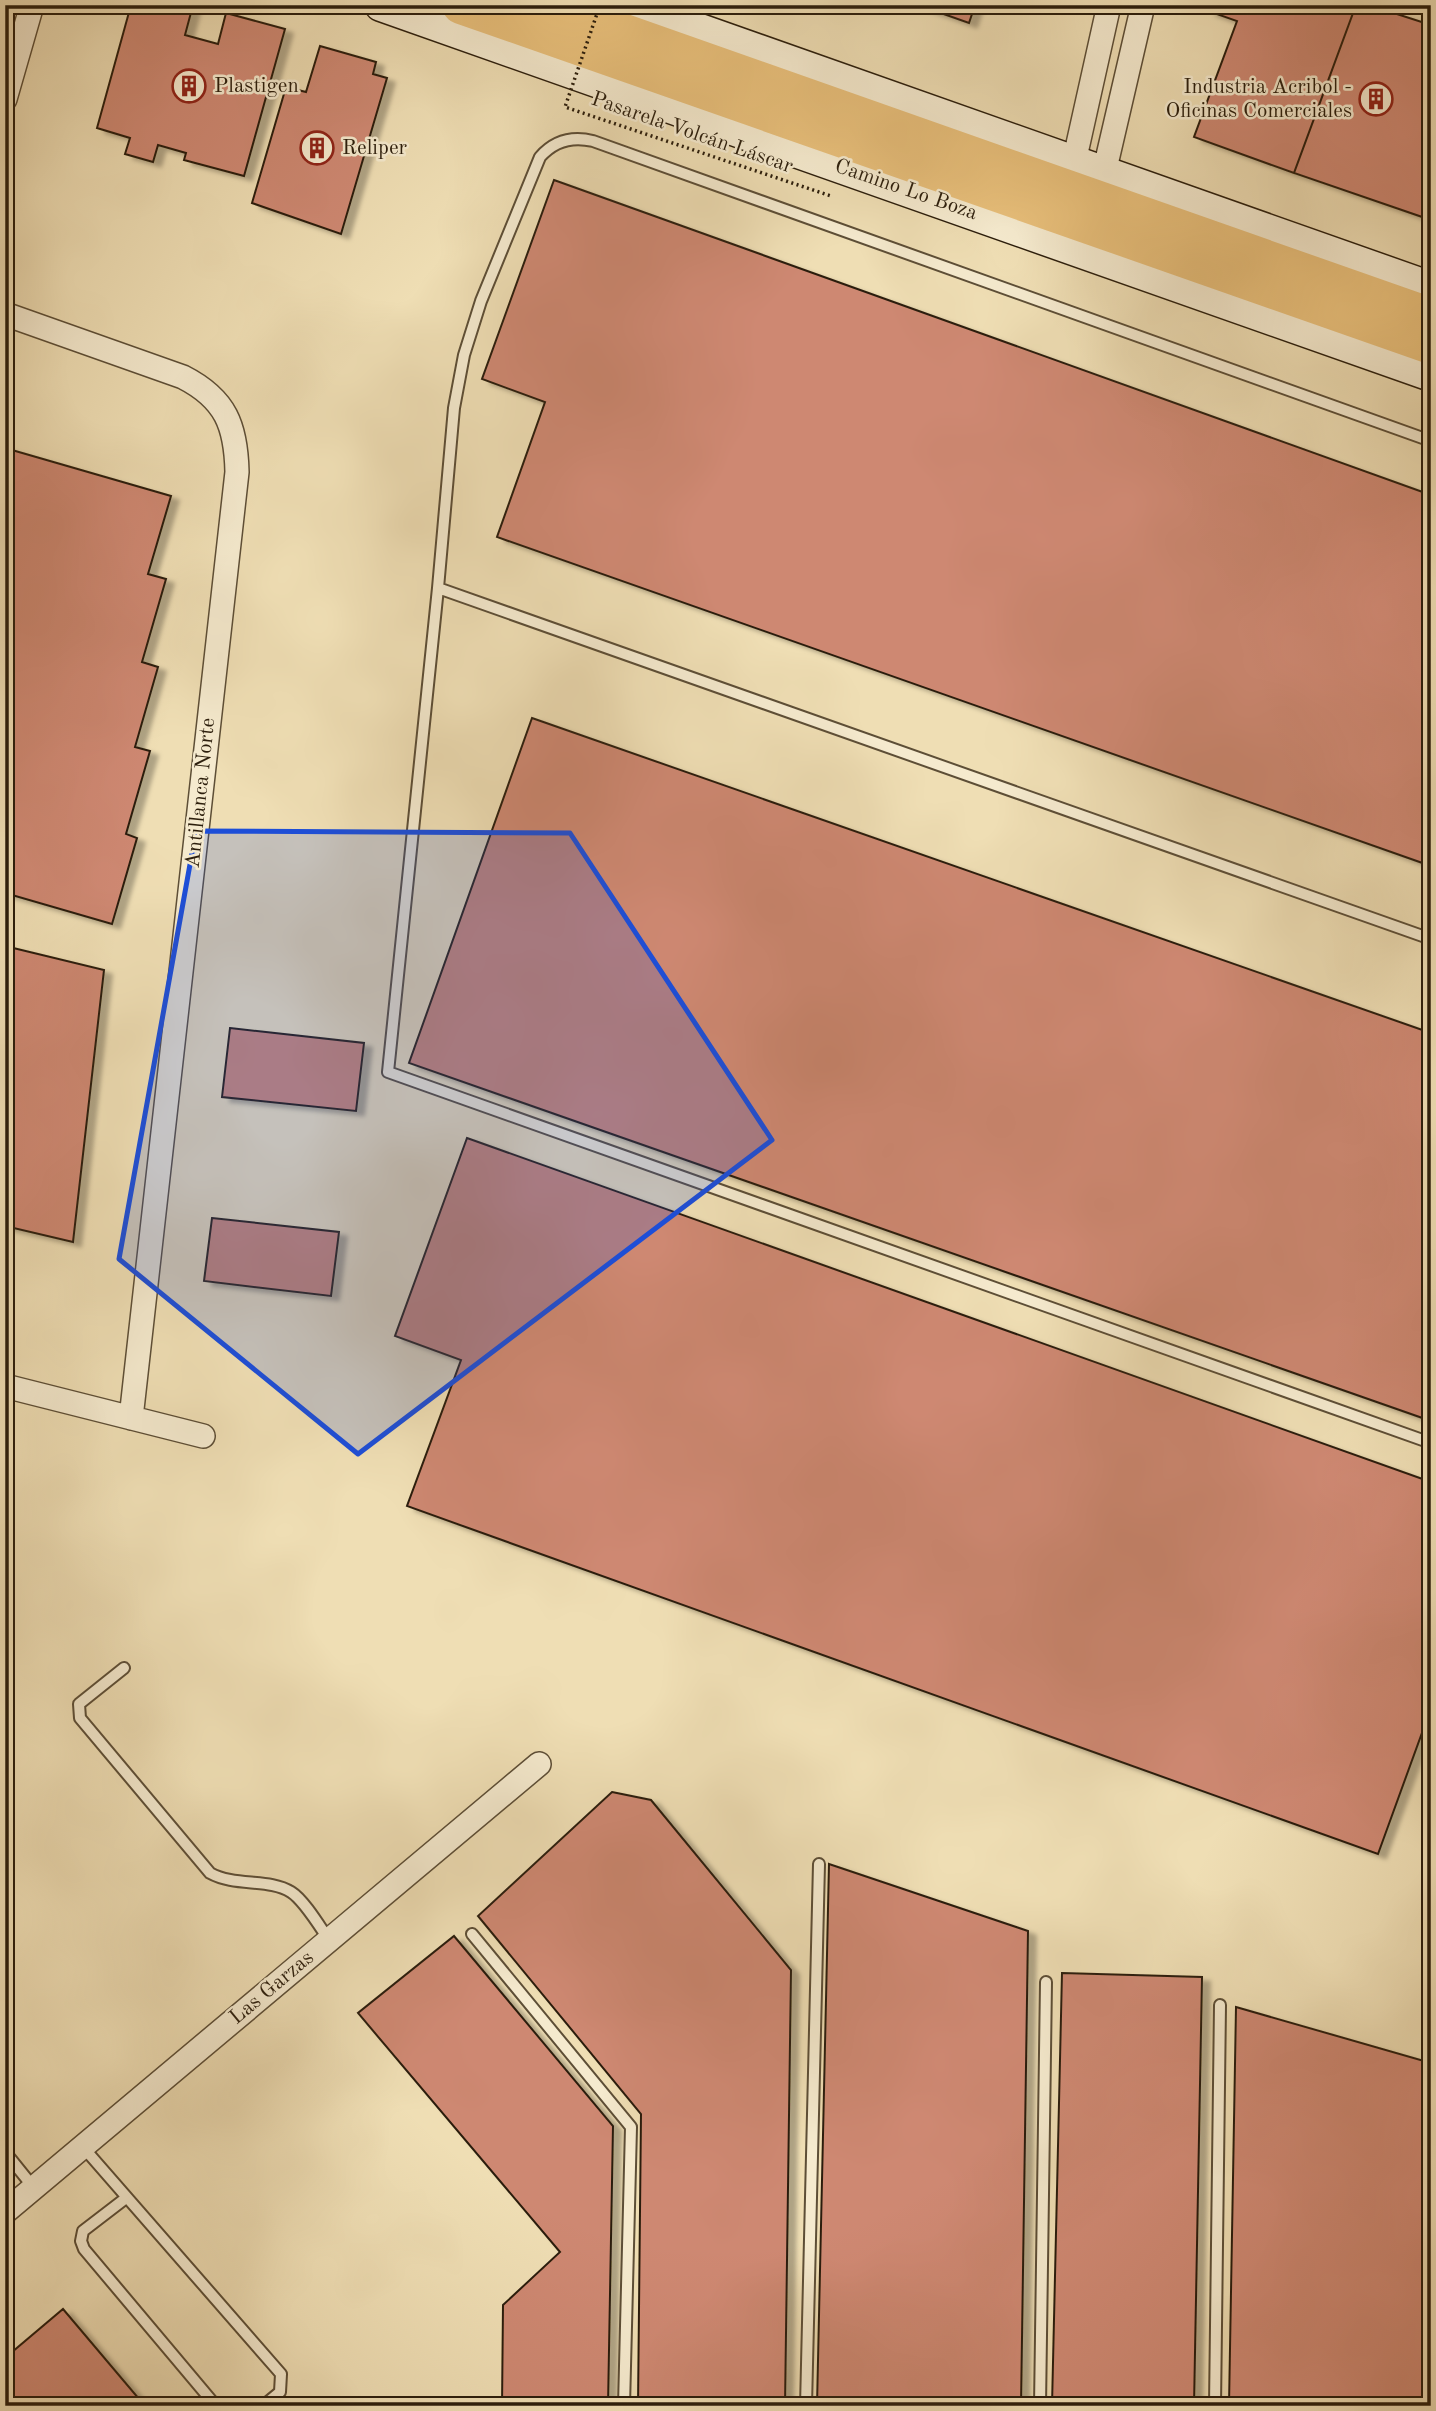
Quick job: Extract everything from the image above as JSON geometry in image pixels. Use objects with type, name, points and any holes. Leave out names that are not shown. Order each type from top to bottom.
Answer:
[{"type":"highway","points":[[461,5],[1431,345]]},
{"type":"highway","points":[[545,5],[1431,317]]},
{"type":"street","points":[[5,99],[32,5]]},
{"type":"street","name":"Camino Lo Boza","points":[[381,5],[1431,375]]},
{"type":"street","points":[[629,5],[1431,288]]},
{"type":"street","points":[[1074,162],[1109,5]]},
{"type":"street","points":[[1104,173],[1143,5]]},
{"type":"street","name":"Antillanca Norte","points":[[5,314],[195,383],[223,409],[231,427],[236,454],[237,472],[131,1418]]},
{"type":"street","points":[[5,1386],[203,1436]]},
{"type":"street","name":"Las Garzas","points":[[5,2212],[539,1764]]},
{"type":"lane","points":[[1431,441],[593,141],[571,139],[552,146],[540,157],[472,328],[461,368],[454,408],[388,1072],[1431,1443]]},
{"type":"lane","points":[[438,588],[1431,939]]},
{"type":"lane","points":[[124,1668],[79,1704],[80,1718],[211,1873],[222,1879],[273,1886],[292,1892],[329,1940]]},
{"type":"lane","points":[[806,2406],[819,1864]]},
{"type":"lane","points":[[472,1934],[631,2127],[624,2406]]},
{"type":"lane","points":[[1040,2406],[1046,1982]]},
{"type":"lane","points":[[1215,2406],[1220,2005]]},
{"type":"lane","points":[[83,2147],[281,2374],[280,2392],[263,2406]]},
{"type":"lane","points":[[5,2152],[34,2188]]},
{"type":"lane","points":[[126,2198],[83,2231],[81,2241],[84,2249],[216,2406]]},
{"type":"path","name":"Pasarela Volcán Láscar","points":[[600,5],[565,107],[831,196]]},
{"type":"highlighted area","points":[[196,831],[570,833],[772,1140],[358,1454],[119,1259]]},
{"type":"building","name":"Plastigen","points":[[131,5],[193,5],[185,35],[218,44],[226,13],[285,29],[244,176],[184,160],[186,153],[158,145],[153,162],[125,154],[130,138],[97,128]]},
{"type":"building","points":[[918,5],[975,5],[969,23]]},
{"type":"building","points":[[1210,5],[1356,5],[1294,173],[1194,137],[1237,21],[1208,11]]},
{"type":"building","name":"Industria Acribol - Oficinas Comerciales","points":[[1356,5],[1369,5],[1431,25],[1431,220],[1294,173]]},
{"type":"building","name":"Reliper","points":[[320,46],[376,62],[373,74],[387,78],[341,234],[252,203],[286,87],[306,92]]},
{"type":"building","points":[[554,180],[1431,495],[1431,866],[497,537],[545,402],[482,379]]},
{"type":"building","points":[[5,448],[171,496],[148,574],[166,579],[142,662],[158,667],[135,747],[150,751],[126,834],[137,838],[112,924],[5,893]]},
{"type":"building","points":[[532,718],[1431,1033],[1431,1421],[409,1063]]},
{"type":"building","points":[[5,946],[104,970],[73,1242],[5,1226]]},
{"type":"building","points":[[230,1028],[364,1043],[356,1111],[222,1097]]},
{"type":"building","points":[[467,1138],[1431,1482],[1431,1708],[1378,1854],[407,1506],[461,1360],[395,1336]]},
{"type":"building","points":[[212,1218],[339,1232],[331,1296],[204,1281]]},
{"type":"building","points":[[612,1792],[651,1800],[791,1970],[785,2406],[638,2406],[641,2114],[478,1916]]},
{"type":"building","points":[[829,1864],[1028,1931],[1021,2406],[817,2406]]},
{"type":"building","points":[[454,1936],[613,2126],[608,2406],[502,2406],[503,2305],[560,2252],[358,2013]]},
{"type":"building","points":[[1062,1973],[1202,1977],[1194,2406],[1052,2406]]},
{"type":"building","points":[[1236,2007],[1431,2063],[1431,2406],[1229,2406]]},
{"type":"building","points":[[63,2309],[145,2406],[5,2406],[5,2358]]},
{"type":"place","name":"Plastigen","points":[[189,86]]},
{"type":"place","name":"Industria Acribol - Oficinas Comerciales","points":[[1376,99]]},
{"type":"place","name":"Reliper","points":[[317,148]]}]
